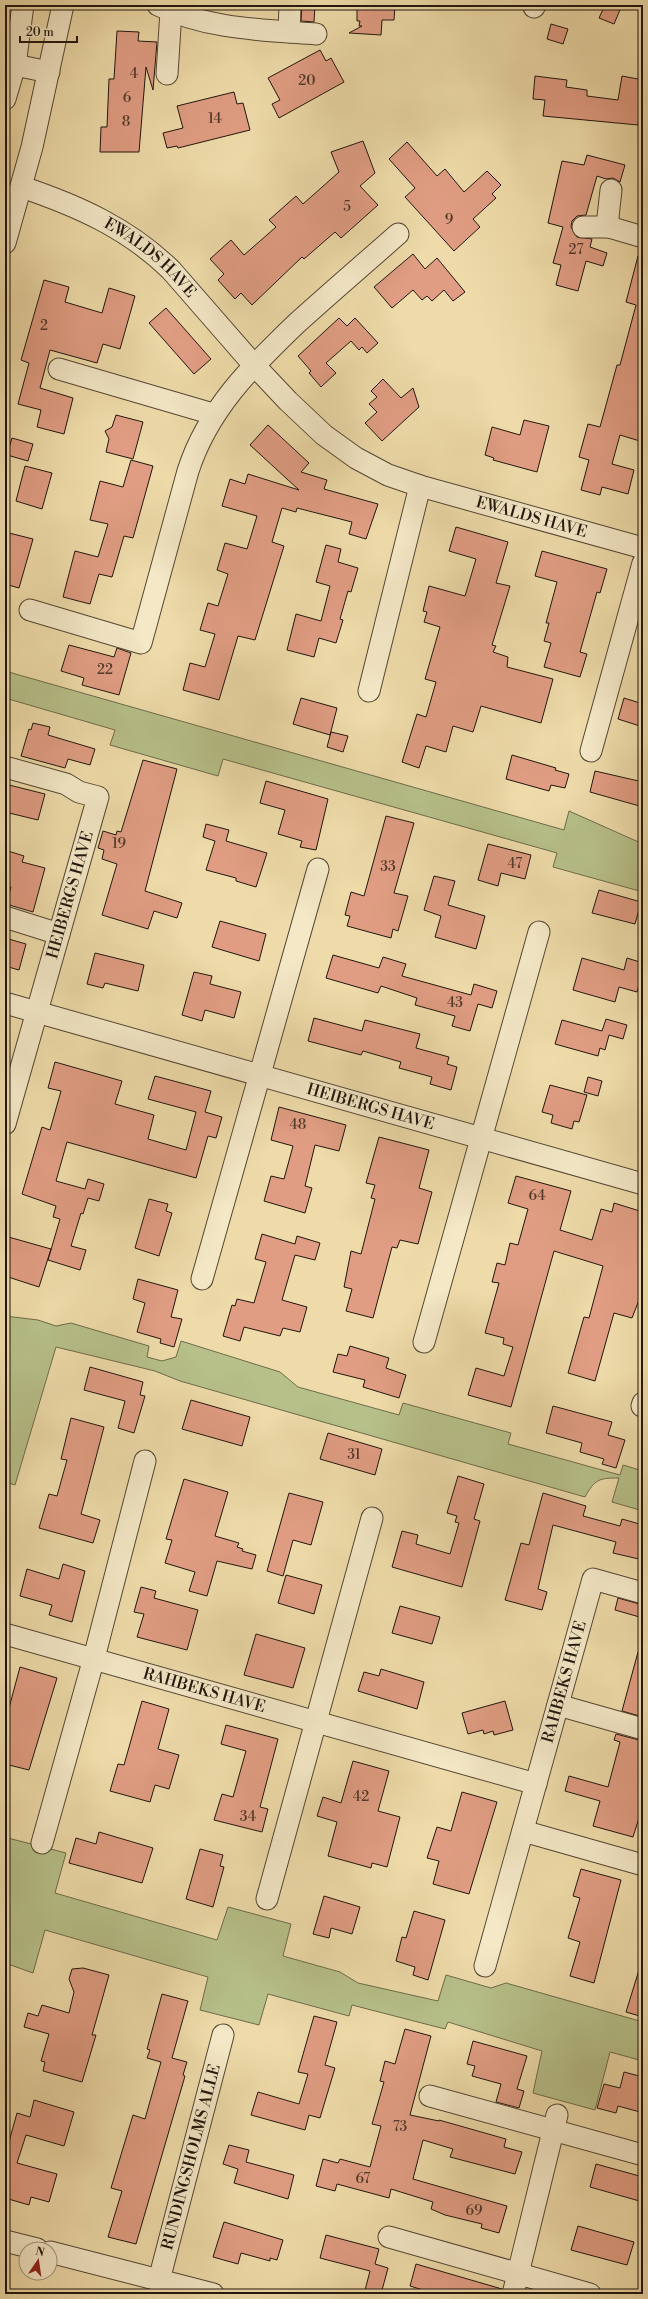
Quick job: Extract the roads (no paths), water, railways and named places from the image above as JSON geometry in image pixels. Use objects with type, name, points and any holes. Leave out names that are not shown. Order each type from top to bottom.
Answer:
[{"type":"street","points":[[5,99],[15,65],[23,5]]},
{"type":"street","points":[[5,243],[22,187],[63,5]]},
{"type":"street","points":[[289,32],[290,5]]},
{"type":"street","points":[[167,74],[165,8],[235,27],[316,34]]},
{"type":"street","points":[[15,65],[49,72]]},
{"type":"street","name":"EWALDS HAVE","points":[[22,187],[86,210],[120,229],[150,250],[180,281],[253,364],[306,419],[356,458],[382,471],[420,486],[643,548]]},
{"type":"street","points":[[609,227],[608,217],[612,190]]},
{"type":"street","points":[[583,228],[609,227],[643,237]]},
{"type":"street","points":[[30,610],[141,643],[188,471],[196,449],[214,414],[253,364],[327,296],[398,234]]},
{"type":"street","points":[[59,369],[214,414]]},
{"type":"street","points":[[369,691],[420,486]]},
{"type":"street","points":[[591,751],[643,562]]},
{"type":"street","name":"HEIBERGS HAVE","points":[[5,767],[66,784],[79,792],[98,797],[37,1012],[10,1090],[5,1124]]},
{"type":"street","points":[[202,1278],[318,869]]},
{"type":"street","points":[[5,918],[59,934]]},
{"type":"street","points":[[424,1342],[539,932]]},
{"type":"street","name":"HEIBERGS HAVE","points":[[5,1003],[643,1184]]},
{"type":"street","points":[[42,1843],[94,1658],[145,1460]]},
{"type":"street","points":[[267,1899],[372,1518]]},
{"type":"street","name":"RAHBEKS HAVE","points":[[485,1966],[593,1579],[643,1593]]},
{"type":"street","name":"RAHBEKS HAVE","points":[[5,1634],[536,1784]]},
{"type":"street","points":[[558,1705],[643,1729]]},
{"type":"street","points":[[523,1831],[643,1865]]},
{"type":"street","name":"RUNDINGSHOLMS ALLE","points":[[159,2280],[222,2035]]},
{"type":"street","points":[[430,2096],[555,2122],[643,2155]]},
{"type":"street","points":[[512,2294],[555,2122]]},
{"type":"street","points":[[389,2237],[590,2294]]},
{"type":"street","points":[[5,2241],[18,2244]]},
{"type":"street","points":[[58,2254],[213,2294]]}]
